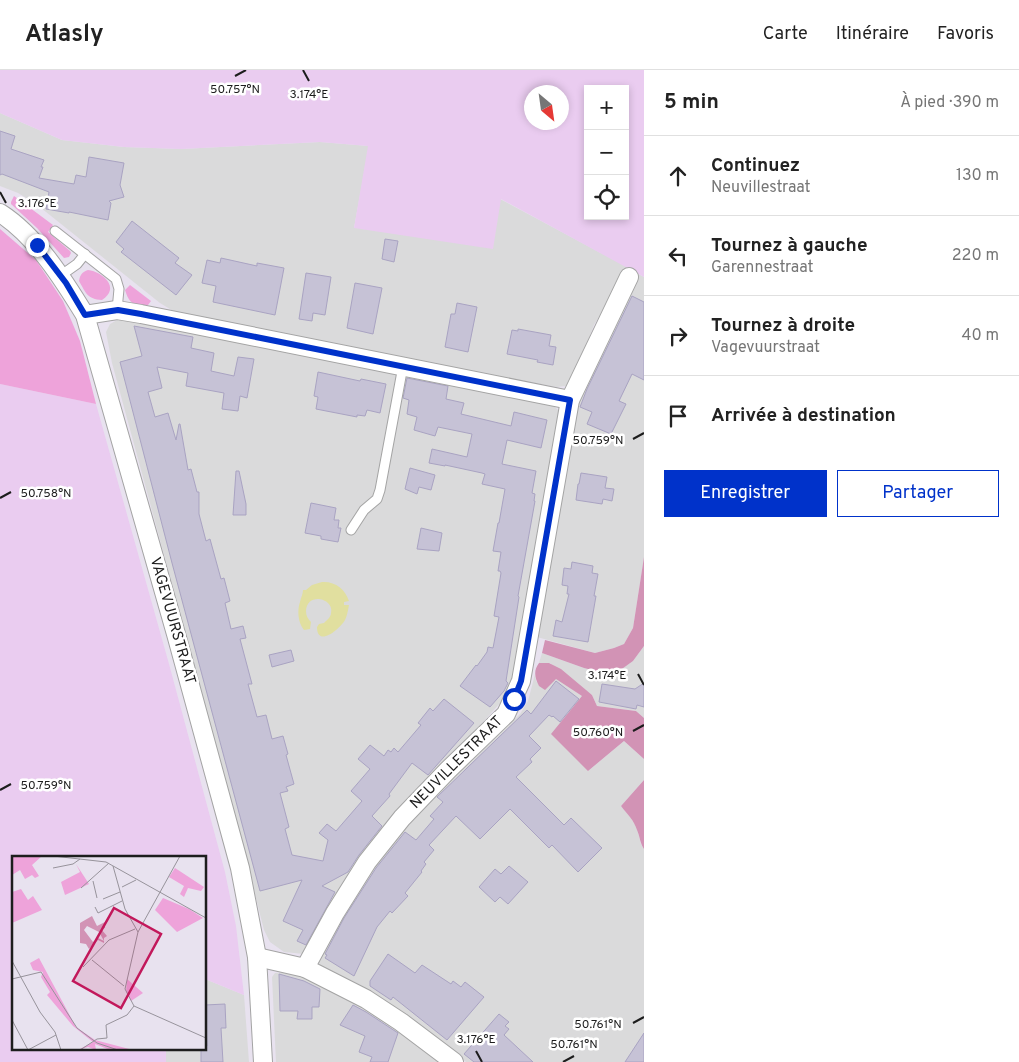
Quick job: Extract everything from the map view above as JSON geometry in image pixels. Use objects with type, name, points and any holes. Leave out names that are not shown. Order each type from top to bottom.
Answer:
[{"type":"street","name":"VAGEVUURSTRAAT","points":[[0,213],[37,245],[85,315],[238,858],[257,957],[264,1062]]},
{"type":"street","name":"NEUVILLESTRAAT","points":[[305,968],[335,913],[367,862],[402,818],[506,714],[514,699],[521,681],[570,400],[630,277]]},
{"type":"street","points":[[85,315],[118,310],[141,314],[570,400]]},
{"type":"street","points":[[257,957],[305,968],[366,998],[454,1062]]},
{"type":"lane","points":[[55,231],[116,279],[119,289],[118,310]]},
{"type":"lane","points":[[60,276],[77,264],[85,254]]},
{"type":"lane","points":[[351,530],[364,510],[377,499],[380,490],[403,366]]},
{"type":"shaded area","points":[[0,70],[644,70],[644,277],[501,199],[493,249],[354,228],[368,146],[320,142],[181,149],[124,147],[62,140],[0,113]]},
{"type":"shaded area","points":[[0,113],[62,140],[124,147],[181,149],[320,142],[369,146],[354,228],[500,199],[629,268],[594,325],[572,382],[566,386],[557,387],[183,317],[160,303],[36,204],[18,193],[0,186]]},
{"type":"shaded area","points":[[14,196],[53,225],[48,232],[70,251],[69,257],[64,258],[37,228],[11,204]]},
{"type":"shaded area","points":[[0,229],[36,260],[63,301],[80,341],[96,404],[0,384]]},
{"type":"shaded area","points":[[88,270],[94,271],[108,281],[110,291],[102,300],[90,297],[79,281],[82,274]]},
{"type":"shaded area","points":[[638,274],[644,277],[644,557],[633,628],[624,644],[595,653],[537,637],[577,403]]},
{"type":"shaded area","points":[[130,285],[151,301],[145,309],[134,304],[128,298],[125,290]]},
{"type":"shaded area","points":[[119,319],[136,320],[552,404],[559,411],[515,684],[455,753],[304,954],[284,952],[270,942],[264,930],[112,363],[106,332],[110,324]]},
{"type":"shaded area","points":[[0,384],[96,404],[225,872],[236,926],[244,995],[206,979],[206,856],[12,856],[12,1050],[166,1050],[166,1062],[0,1062]]},
{"type":"shaded area","points":[[644,557],[644,646],[633,661],[619,671],[604,673],[542,653],[545,640],[595,653],[624,644],[633,628]]},
{"type":"shaded area","points":[[322,582],[335,584],[345,593],[349,601],[344,602],[344,605],[349,605],[345,620],[334,632],[325,636],[321,636],[318,633],[317,627],[329,618],[331,608],[329,604],[320,599],[311,601],[306,611],[307,617],[311,622],[310,629],[304,630],[300,624],[298,613],[303,590]]},
{"type":"shaded area","points":[[644,646],[644,718],[636,711],[597,706],[592,695],[550,663],[539,663],[542,653],[604,673],[618,671],[633,661]]},
{"type":"shaded area","points":[[539,663],[549,663],[561,669],[592,695],[597,706],[636,711],[644,718],[644,759],[624,741],[588,771],[551,734],[582,696],[556,679],[545,690],[539,686],[535,674]]},
{"type":"shaded area","points":[[535,674],[536,681],[545,689],[556,678],[582,696],[588,771],[624,741],[644,759],[644,780],[621,806],[637,828],[644,849],[644,1062],[466,1062],[427,1030],[374,995],[317,966],[345,910],[378,859],[439,792],[520,714],[528,701]]},
{"type":"shaded area","points":[[644,780],[644,849],[634,823],[621,806]]},
{"type":"shaded area","points":[[292,972],[332,987],[393,1023],[442,1062],[276,1062],[272,977],[275,973]]},
{"type":"shaded area","points":[[206,979],[244,995],[249,1062],[166,1062],[166,1050],[206,1050]]},
{"type":"building","points":[[0,131],[15,136],[11,149],[44,160],[39,178],[74,184],[76,175],[86,177],[89,157],[124,163],[120,185],[124,197],[109,201],[111,203],[108,220],[46,209],[49,192],[2,174],[0,175]]},
{"type":"building","points":[[132,221],[179,258],[175,263],[192,275],[176,295],[121,252],[124,249],[116,242]]},
{"type":"building","points":[[385,239],[398,241],[394,262],[382,259]]},
{"type":"building","points":[[221,258],[257,266],[257,263],[284,268],[275,315],[213,302],[216,286],[202,283],[207,260],[220,263]]},
{"type":"building","points":[[306,273],[331,277],[325,315],[313,313],[312,321],[299,319]]},
{"type":"building","points":[[355,283],[382,288],[373,334],[347,328]]},
{"type":"building","points":[[632,296],[644,302],[644,380],[632,374],[619,401],[626,404],[611,434],[587,424],[592,412],[580,407]]},
{"type":"building","points":[[457,303],[477,307],[468,352],[445,347],[451,314],[455,314]]},
{"type":"building","points":[[134,326],[193,337],[191,348],[214,353],[211,371],[234,376],[238,357],[254,359],[247,398],[240,396],[238,411],[222,409],[224,393],[186,386],[188,373],[157,367],[162,388],[148,392],[155,417],[168,413],[176,440],[180,424],[188,470],[191,469],[197,492],[199,492],[199,514],[206,541],[210,539],[221,579],[224,578],[230,601],[225,603],[231,629],[243,626],[246,638],[240,639],[252,684],[248,684],[257,717],[266,715],[272,739],[283,736],[294,784],[286,787],[288,791],[280,793],[289,827],[285,829],[292,855],[323,861],[328,840],[319,833],[327,824],[336,831],[362,801],[351,791],[370,769],[358,759],[370,745],[384,756],[388,750],[391,752],[394,748],[398,752],[421,725],[418,723],[430,708],[433,711],[444,699],[474,723],[428,775],[412,763],[389,794],[390,796],[372,816],[382,826],[348,872],[322,886],[335,892],[306,945],[297,941],[303,930],[283,921],[302,880],[260,891],[120,362],[142,356]]},
{"type":"building","points":[[518,329],[551,335],[549,346],[556,347],[553,365],[507,354],[512,330],[518,331]]},
{"type":"building","points":[[318,372],[360,381],[361,379],[386,384],[380,413],[367,410],[365,416],[357,415],[357,417],[316,409],[318,397],[314,396]]},
{"type":"building","points":[[407,378],[448,386],[446,399],[464,403],[461,414],[511,426],[514,412],[547,420],[541,448],[507,440],[502,464],[536,471],[532,493],[535,494],[535,501],[518,596],[506,681],[508,683],[504,691],[490,707],[460,686],[477,666],[487,652],[488,647],[493,648],[499,617],[494,616],[501,573],[498,571],[501,552],[493,551],[505,489],[482,484],[485,474],[429,463],[432,449],[467,457],[472,434],[438,427],[435,436],[414,430],[417,417],[407,414],[409,400],[403,398]]},
{"type":"building","points":[[410,468],[435,475],[431,490],[419,487],[417,494],[405,489]]},
{"type":"building","points":[[236,471],[239,471],[246,504],[246,515],[233,515]]},
{"type":"building","points":[[581,473],[607,477],[605,488],[614,489],[612,501],[603,499],[602,504],[576,500]]},
{"type":"building","points":[[311,503],[336,508],[334,520],[339,520],[338,528],[341,528],[338,542],[321,539],[321,536],[305,533]]},
{"type":"building","points":[[421,528],[442,533],[439,551],[417,549]]},
{"type":"building","points":[[572,562],[593,566],[592,573],[598,574],[588,642],[553,636],[556,620],[562,622],[569,594],[567,594],[568,586],[562,585],[564,568],[571,569]]},
{"type":"building","points":[[291,650],[294,661],[272,667],[269,655]]},
{"type":"building","points":[[556,681],[579,699],[560,722],[549,715],[529,736],[541,748],[530,759],[532,762],[516,777],[564,825],[571,818],[602,848],[578,872],[552,845],[549,848],[510,809],[480,839],[456,816],[429,845],[434,850],[424,862],[426,864],[422,872],[405,893],[408,896],[392,913],[390,911],[377,927],[354,976],[325,958],[327,955],[325,954],[344,918],[376,868],[405,832],[416,840],[434,819],[430,816],[443,802],[437,797],[527,710],[531,714]]},
{"type":"building","points":[[644,683],[644,707],[637,705],[636,709],[599,702],[602,684],[635,689]]},
{"type":"building","points":[[509,866],[528,882],[508,904],[500,897],[495,902],[479,887],[495,869],[501,874]]},
{"type":"building","points":[[388,954],[415,973],[422,965],[451,984],[453,981],[461,987],[465,982],[484,997],[447,1040],[393,997],[391,1000],[370,986],[370,981]]},
{"type":"building","points":[[279,974],[304,981],[320,989],[319,1007],[312,1007],[312,1019],[297,1019],[298,1011],[280,1011]]},
{"type":"building","points":[[225,1004],[226,1028],[221,1028],[223,1062],[201,1062],[201,1050],[206,1050],[207,1046],[206,1005]]},
{"type":"building","points":[[353,1005],[398,1033],[388,1062],[370,1062],[372,1057],[359,1052],[365,1036],[340,1025]]},
{"type":"building","points":[[499,1014],[509,1022],[505,1026],[509,1029],[504,1035],[533,1062],[474,1062],[464,1054]]},
{"type":"building","points":[[644,1033],[644,1062],[625,1062]]},
{"type":"route","points":[[37,245],[66,283],[85,315],[118,310],[141,314],[570,400],[521,681],[514,699]]}]
